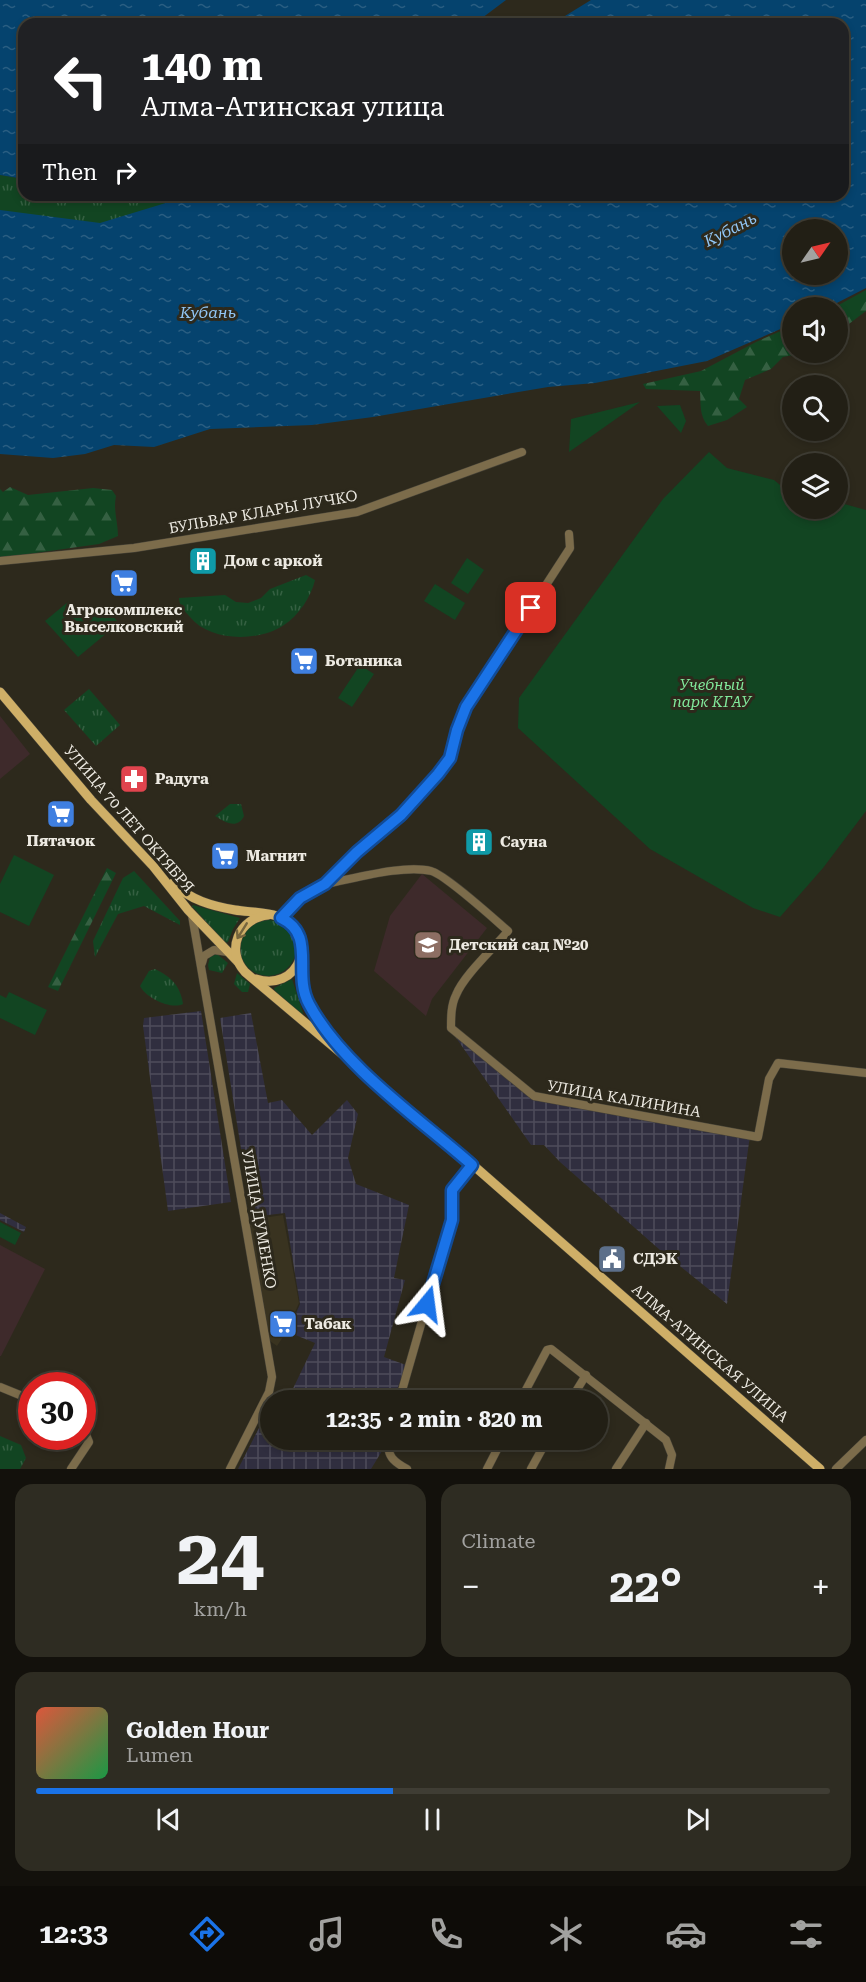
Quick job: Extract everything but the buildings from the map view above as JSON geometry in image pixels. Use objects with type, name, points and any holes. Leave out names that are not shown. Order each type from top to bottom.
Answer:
[{"type":"main road","name":"УЛИЦА 70 ЛЕТ ОКТЯБРЯ","points":[[0,692],[91,800],[153,866],[190,913],[238,962]]},
{"type":"main road","points":[[153,866],[180,890],[193,898],[215,906],[281,918]]},
{"type":"main road","points":[[190,913],[187,902],[193,898]]},
{"type":"main road","points":[[238,962],[236,945],[241,930],[253,919],[268,915]]},
{"type":"main road","name":"АЛМА-АТИНСКАЯ УЛИЦА","points":[[281,918],[296,930],[300,939],[302,950],[300,977],[308,1003],[319,1021],[354,1064]]},
{"type":"main road","points":[[253,978],[269,982],[285,978],[296,967],[302,950]]},
{"type":"main road","name":"АЛМА-АТИНСКАЯ УЛИЦА","points":[[238,962],[253,978],[472,1165],[820,1469]]},
{"type":"street","name":"БУЛЬВАР КЛАРЫ ЛУЧКО","points":[[0,561],[134,548],[357,512],[522,452]]},
{"type":"street","points":[[281,918],[300,898],[325,884],[357,852],[401,815],[450,758],[466,707],[570,548],[569,534]]},
{"type":"street","name":"УЛИЦА КАЛИНИНА","points":[[325,884],[394,872],[430,871],[458,890],[508,931],[456,994],[451,1014],[451,1028],[534,1096],[758,1137],[769,1079],[778,1063],[866,1073]]},
{"type":"street","name":"УЛИЦА ДУМЕНКО","points":[[190,913],[272,1377],[270,1392],[230,1469]]},
{"type":"street","points":[[201,965],[204,956],[214,950],[228,952]]},
{"type":"street","points":[[402,1390],[452,1220],[452,1190],[472,1165]]},
{"type":"street","points":[[525,1390],[548,1348],[586,1375],[666,1440],[672,1455],[669,1469]]},
{"type":"street","points":[[577,1390],[586,1375]]},
{"type":"street","points":[[0,1387],[18,1394]]},
{"type":"street","points":[[616,1469],[646,1423]]},
{"type":"street","points":[[836,1469],[866,1440]]},
{"type":"street","points":[[71,1469],[84,1450]]},
{"type":"street","points":[[389,1450],[391,1459],[407,1469]]},
{"type":"street","points":[[487,1469],[497,1450]]},
{"type":"street","points":[[531,1469],[541,1450]]},
{"type":"shaded area","points":[[0,716],[30,754],[0,779]]},
{"type":"shaded area","name":"Детский сад №20","points":[[422,874],[487,928],[432,999],[426,1016],[374,971],[390,916]]},
{"type":"shaded area","points":[[201,1011],[231,1202],[168,1211],[143,1026],[144,1018]]},
{"type":"shaded area","points":[[251,1013],[268,1103],[282,1100],[312,1135],[347,1100],[358,1114],[348,1158],[356,1184],[409,1205],[394,1278],[405,1280],[384,1357],[406,1365],[397,1390],[292,1390],[315,1343],[288,1332],[300,1304],[285,1213],[252,1217],[220,1018]]},
{"type":"shaded area","points":[[456,1028],[504,1077],[533,1099],[750,1135],[727,1304],[660,1250],[560,1162],[544,1145],[531,1145],[452,1032]]},
{"type":"shaded area","points":[[0,1213],[26,1227],[24,1232],[0,1220]]},
{"type":"shaded area","points":[[283,1215],[299,1303],[277,1346],[270,1341],[249,1220]]},
{"type":"shaded area","points":[[0,1245],[45,1269],[1,1356],[0,1356]]},
{"type":"shaded area","points":[[260,1426],[260,1450],[382,1450],[371,1469],[238,1469]]},
{"type":"green space","points":[[0,175],[18,178],[18,201],[204,201],[123,226],[0,216]]},
{"type":"green space","points":[[866,290],[866,311],[848,325],[848,300]]},
{"type":"green space","points":[[782,330],[782,358],[771,369],[745,380],[739,399],[747,407],[727,420],[708,426],[702,414],[700,391],[646,389],[643,384],[701,371]]},
{"type":"green space","points":[[640,402],[569,452],[571,419]]},
{"type":"green space","points":[[680,405],[686,421],[681,433],[657,406]]},
{"type":"green space","name":"Учебный парк КГАУ","points":[[709,452],[727,468],[774,480],[782,487],[782,519],[848,519],[848,505],[866,510],[866,811],[823,868],[780,917],[753,908],[650,849],[518,728],[519,698],[663,499]]},
{"type":"green space","points":[[10,487],[28,495],[93,488],[112,490],[116,496],[118,536],[99,544],[0,558],[0,489],[3,492]]},
{"type":"green space","points":[[467,558],[484,570],[468,594],[451,583]]},
{"type":"green space","points":[[306,575],[315,580],[311,593],[295,616],[274,631],[249,637],[222,635],[210,631],[190,617],[179,601],[179,598],[225,595],[236,602],[248,603],[261,598],[270,589]]},
{"type":"green space","points":[[435,584],[465,603],[455,620],[424,601]]},
{"type":"green space","points":[[69,601],[86,610],[108,611],[119,623],[78,657],[45,621]]},
{"type":"green space","points":[[360,665],[374,674],[352,707],[338,698]]},
{"type":"green space","points":[[89,689],[120,725],[96,746],[64,710]]},
{"type":"green space","points":[[230,804],[241,804],[244,816],[238,823],[231,824],[215,816]]},
{"type":"green space","points":[[14,855],[54,875],[29,926],[0,912],[0,884]]},
{"type":"green space","points":[[107,868],[116,873],[58,991],[48,987]]},
{"type":"green space","points":[[134,871],[180,921],[180,925],[144,906],[118,914],[95,957],[93,941],[123,878]]},
{"type":"green space","points":[[193,905],[240,918],[228,942],[225,943]]},
{"type":"green space","points":[[268,920],[279,922],[288,928],[294,937],[296,948],[294,959],[288,968],[279,974],[268,976],[257,974],[248,968],[242,959],[240,948],[242,937],[248,928],[257,922]]},
{"type":"green space","points":[[217,954],[228,963],[222,973],[209,970],[210,957]]},
{"type":"green space","points":[[155,969],[174,982],[183,1004],[166,1004],[153,999],[143,990],[140,986],[149,971]]},
{"type":"green space","points":[[237,973],[250,984],[248,992],[242,992],[234,984]]},
{"type":"green space","points":[[292,979],[303,1013],[302,1015],[274,988]]},
{"type":"green space","points":[[9,992],[47,1010],[35,1035],[0,1018],[0,995],[6,998]]},
{"type":"green space","points":[[0,1222],[21,1233],[15,1245],[0,1237]]},
{"type":"green space","points":[[0,1436],[18,1444],[18,1450],[23,1450],[26,1458],[20,1469],[0,1469]]},
{"type":"water","points":[[0,0],[506,0],[482,18],[18,18],[18,178],[0,175]]},
{"type":"water","name":"Кубань","points":[[591,0],[866,0],[866,288],[848,297],[782,297],[782,328],[707,361],[595,383],[548,387],[373,417],[312,425],[210,429],[154,447],[114,445],[85,454],[53,458],[0,454],[0,210],[100,223],[172,201],[849,201],[849,18],[562,18]]},
{"type":"place","name":"Дом с аркой","points":[[203,561]]},
{"type":"place","name":"Агрокомплекс Выселковский","points":[[124,583]]},
{"type":"place","name":"Ботаника","points":[[304,661]]},
{"type":"place","name":"Радуга","points":[[134,779]]},
{"type":"place","name":"Пятачок","points":[[61,814]]},
{"type":"place","name":"Сауна","points":[[479,842]]},
{"type":"place","name":"Магнит","points":[[225,856]]},
{"type":"place","name":"Детский сад №20","points":[[428,945]]},
{"type":"place","name":"СДЭК","points":[[612,1259]]},
{"type":"place","name":"Табак","points":[[283,1324]]},
{"type":"route","points":[[427,1304],[452,1220],[452,1190],[472,1165],[354,1064],[319,1021],[303,992],[300,977],[302,950],[299,936],[292,925],[281,918],[300,898],[325,884],[357,852],[401,815],[438,774],[450,758],[466,707],[531,608]]}]
